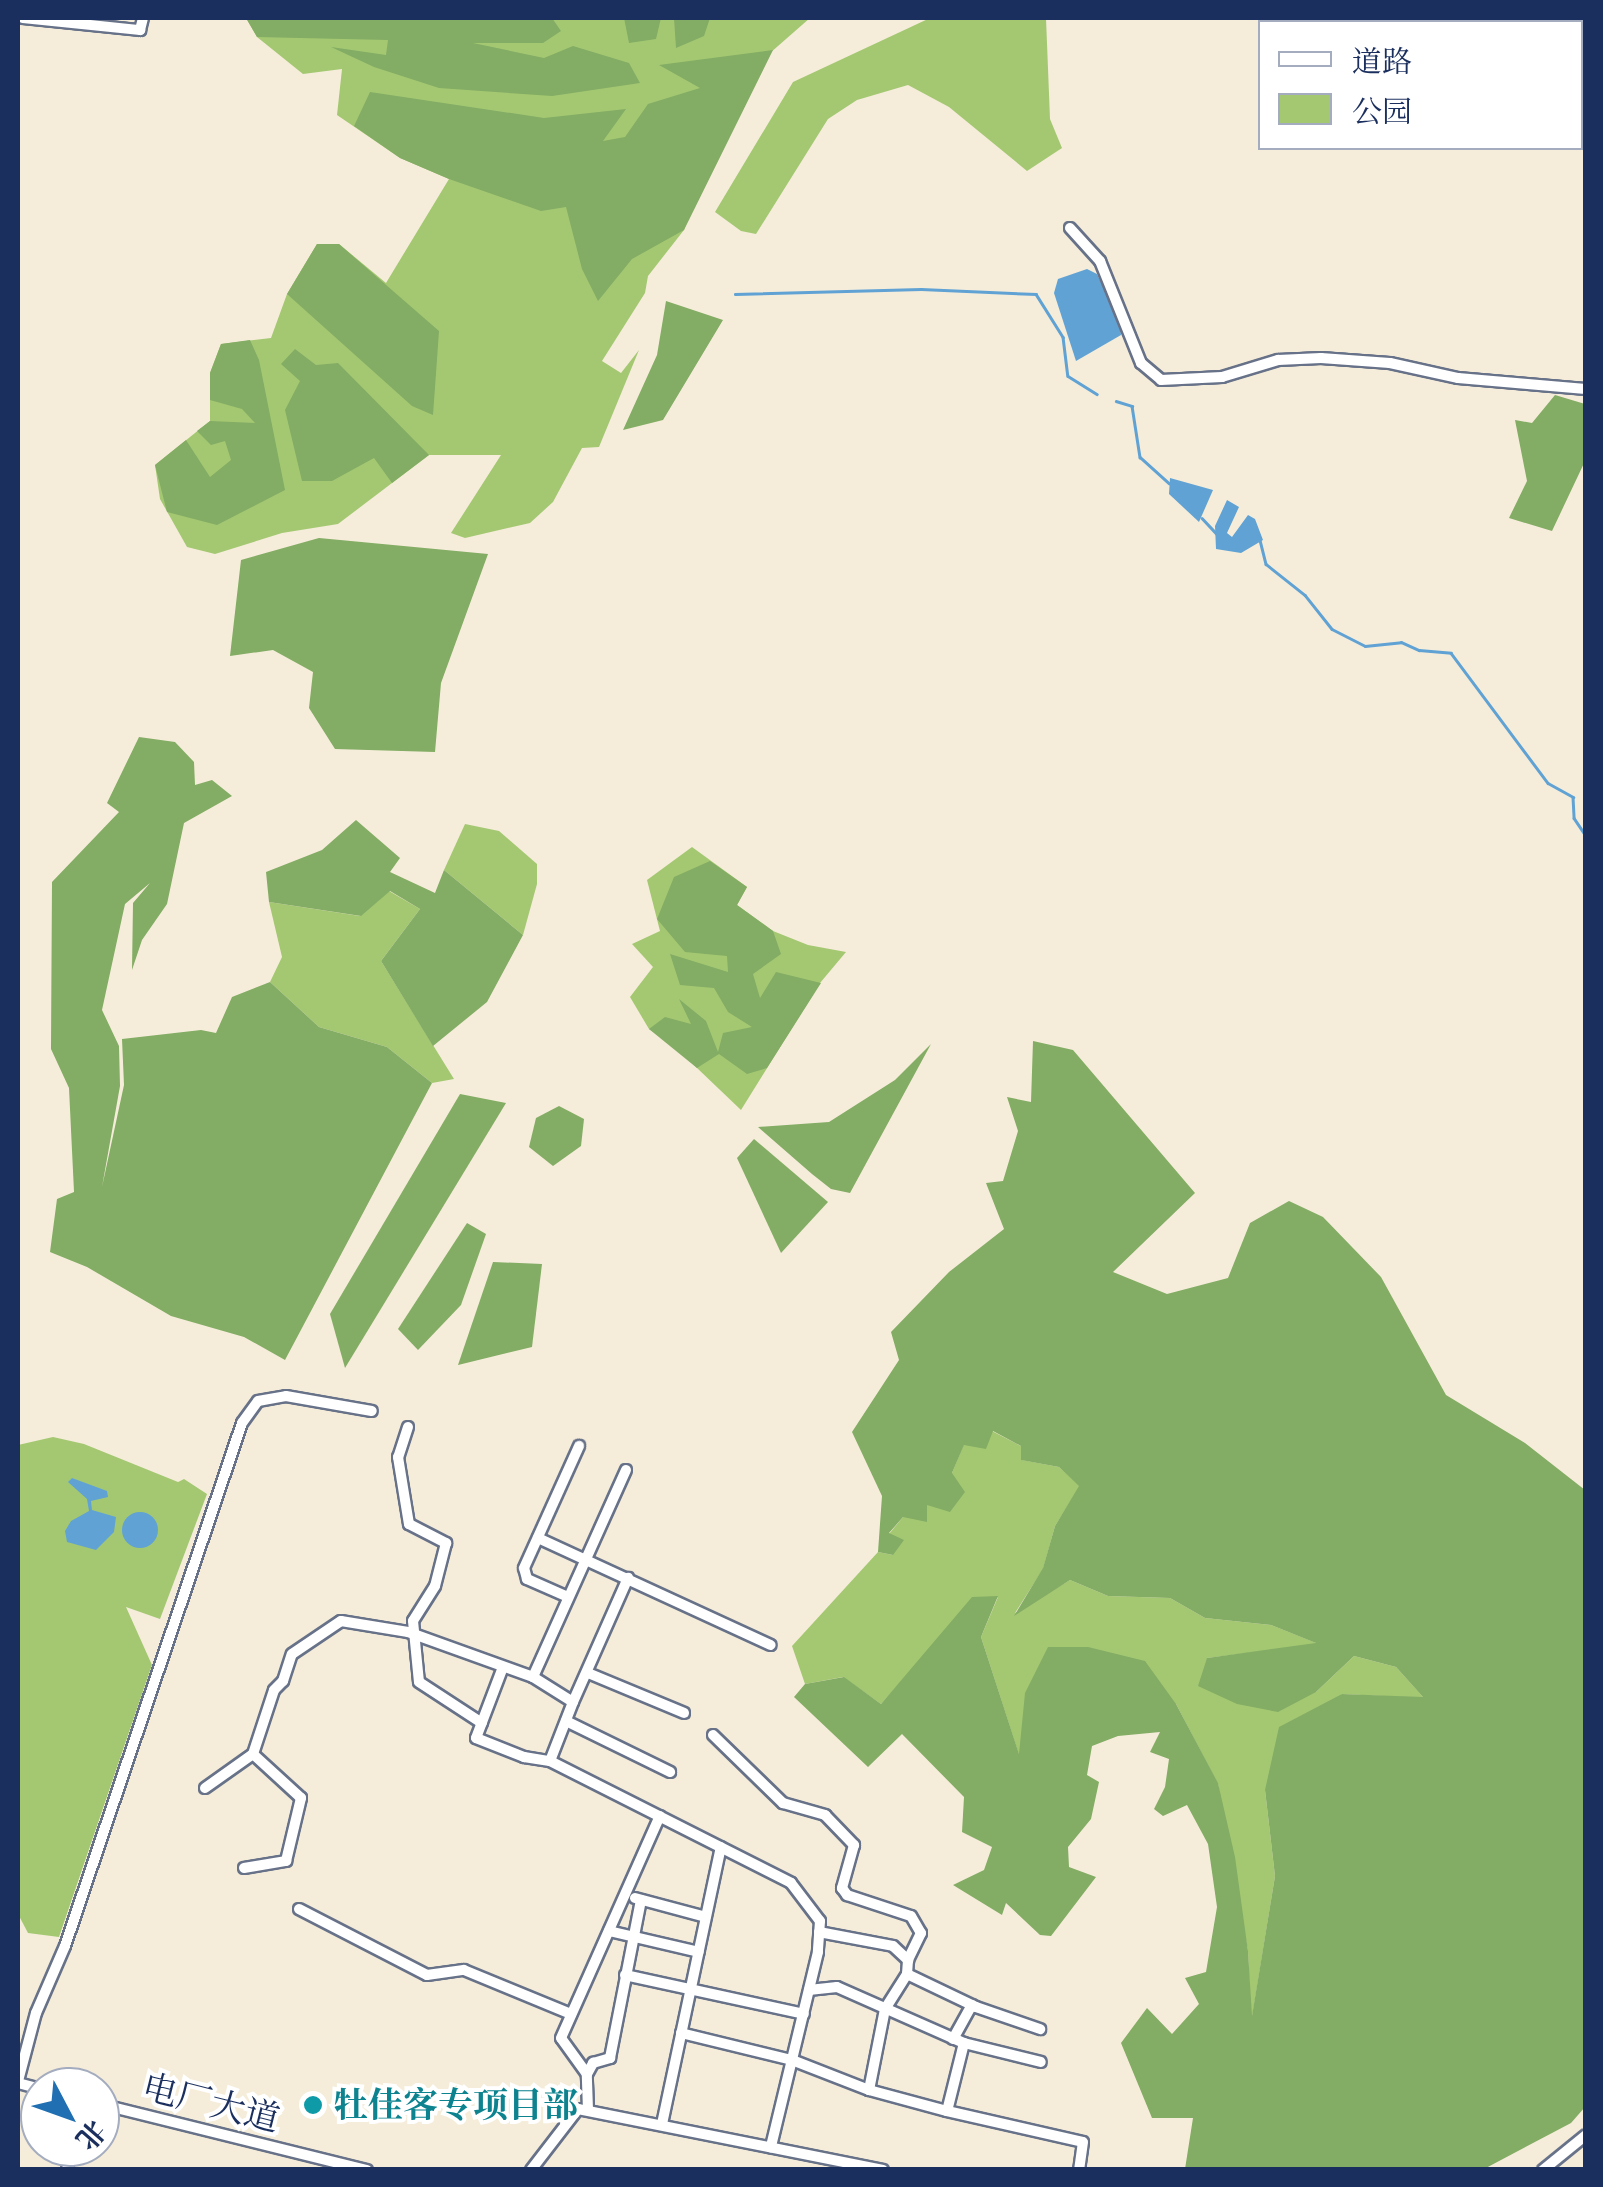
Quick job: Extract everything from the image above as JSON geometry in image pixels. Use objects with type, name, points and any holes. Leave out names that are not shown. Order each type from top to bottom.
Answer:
[{"type":"street","points":[[23,18],[140,30],[143,18]]},
{"type":"street","points":[[1070,228],[1100,261],[1141,364],[1161,380],[1222,377],[1278,360],[1321,358],[1390,363],[1458,378],[1586,389]]},
{"type":"street","points":[[18,2082],[36,2012],[65,1946],[242,1423],[258,1401],[286,1396],[372,1411]]},
{"type":"street","points":[[408,1427],[398,1457],[409,1524],[446,1542],[435,1586],[414,1621],[419,1682],[482,1723]]},
{"type":"street","points":[[568,1597],[527,1579],[524,1568],[580,1446]]},
{"type":"street","points":[[533,1677],[626,1470]]},
{"type":"street","points":[[538,1538],[771,1645]]},
{"type":"street","points":[[550,1761],[628,1578]]},
{"type":"street","points":[[205,1788],[253,1754],[274,1690],[283,1682],[292,1654],[341,1620],[414,1634],[533,1677],[573,1702]]},
{"type":"street","points":[[504,1668],[476,1738],[524,1758],[550,1761],[791,1883],[820,1922],[804,2014],[772,2147]]},
{"type":"street","points":[[588,1673],[684,1713]]},
{"type":"street","points":[[566,1722],[670,1772]]},
{"type":"street","points":[[713,1735],[784,1803],[826,1815],[854,1845],[842,1888],[847,1895],[912,1916],[922,1933],[908,1960],[907,1974],[885,2009],[869,2090]]},
{"type":"street","points":[[244,1868],[286,1861],[301,1798],[253,1754]]},
{"type":"street","points":[[587,2074],[561,2038],[660,1816]]},
{"type":"street","points":[[662,2124],[721,1848]]},
{"type":"street","points":[[624,1896],[706,1917]]},
{"type":"street","points":[[588,2110],[587,2074],[593,2063],[610,2058],[641,1900]]},
{"type":"street","points":[[299,1909],[428,1974],[464,1970],[572,2014]]},
{"type":"street","points":[[609,1931],[699,1952]]},
{"type":"street","points":[[820,1932],[893,1946],[908,1960]]},
{"type":"street","points":[[625,1974],[804,2014]]},
{"type":"street","points":[[907,1974],[972,2005],[1040,2030]]},
{"type":"street","points":[[809,1990],[837,1987],[958,2041],[1041,2062]]},
{"type":"street","points":[[946,2111],[958,2041],[972,2005]]},
{"type":"street","points":[[681,2033],[792,2060],[869,2090],[946,2111],[1083,2142],[1079,2170]]},
{"type":"street","name":"电厂大道","points":[[120,2109],[364,2169]]},
{"type":"street","points":[[531,2170],[578,2109],[884,2170]]},
{"type":"street","points":[[1543,2170],[1586,2135]]},
{"type":"green space","points":[[246,18],[810,18],[739,80],[684,230],[648,276],[645,293],[602,361],[621,373],[639,350],[599,447],[582,448],[553,502],[530,523],[465,538],[451,533],[501,455],[429,455],[338,524],[282,533],[215,554],[187,547],[160,499],[155,465],[210,421],[210,373],[221,344],[271,338],[287,294],[317,244],[339,244],[386,283],[449,179],[400,158],[337,115],[342,69],[303,74],[257,37]]},
{"type":"green space","points":[[246,18],[552,18],[561,31],[543,43],[473,43],[544,58],[573,46],[629,63],[640,83],[552,96],[439,88],[374,67],[331,47],[386,55],[388,40],[257,37]]},
{"type":"green space","points":[[624,18],[661,18],[656,39],[629,43]]},
{"type":"green space","points":[[674,18],[710,18],[704,36],[676,48]]},
{"type":"green space","points":[[930,18],[1046,18],[1050,119],[1062,148],[1027,171],[949,107],[908,85],[857,100],[828,119],[756,234],[741,231],[715,212],[793,82]]},
{"type":"green space","points":[[1297,18],[1542,18],[1542,20]]},
{"type":"green space","points":[[773,50],[684,230],[632,259],[598,301],[582,269],[566,207],[541,211],[449,179],[400,158],[354,126],[370,92],[544,118],[626,109],[603,141],[625,137],[648,104],[700,88],[659,65]]},
{"type":"green space","points":[[317,244],[339,244],[439,331],[433,415],[412,406],[287,294]]},
{"type":"green space","points":[[666,301],[723,320],[663,420],[623,430],[657,355]]},
{"type":"green space","points":[[250,340],[259,360],[285,490],[217,525],[167,512],[155,465],[186,440],[210,477],[231,460],[225,441],[211,445],[197,431],[210,421],[255,423],[242,409],[210,400],[210,373],[221,344]]},
{"type":"green space","points":[[295,349],[316,365],[338,363],[429,455],[392,483],[374,458],[332,481],[302,481],[285,410],[300,381],[281,364]]},
{"type":"green space","points":[[1555,395],[1585,404],[1586,459],[1552,531],[1509,518],[1527,481],[1515,420],[1532,423]]},
{"type":"green space","points":[[319,538],[488,554],[441,683],[435,752],[335,749],[309,708],[313,672],[273,650],[230,656],[241,560]]},
{"type":"green space","points":[[139,737],[175,742],[194,762],[195,785],[212,780],[232,796],[184,823],[167,904],[142,940],[132,970],[133,903],[150,883],[125,904],[102,1010],[119,1046],[120,1086],[102,1187],[124,1085],[122,1039],[201,1030],[216,1033],[232,997],[270,982],[319,1027],[387,1047],[432,1083],[285,1360],[244,1337],[171,1316],[87,1267],[50,1252],[57,1199],[74,1192],[69,1088],[51,1049],[52,882],[119,812],[107,803]]},
{"type":"green space","points":[[356,820],[400,858],[390,872],[435,893],[444,870],[523,935],[487,1002],[433,1046],[381,961],[420,909],[390,891],[361,916],[269,902],[266,872],[322,850]]},
{"type":"green space","points":[[465,824],[499,831],[537,864],[537,884],[523,935],[444,870]]},
{"type":"green space","points":[[692,847],[747,887],[737,905],[773,931],[808,945],[846,952],[820,983],[741,1110],[675,1047],[649,1029],[630,997],[653,967],[632,944],[660,931],[647,880]]},
{"type":"green space","points":[[710,861],[747,887],[737,905],[773,931],[781,954],[753,974],[760,998],[776,972],[821,983],[767,1068],[747,1074],[719,1054],[697,1068],[649,1029],[665,1017],[691,1024],[679,999],[706,1021],[718,1052],[723,1033],[752,1027],[728,1012],[714,988],[680,985],[670,954],[728,972],[727,956],[685,952],[657,919],[674,877]]},
{"type":"green space","points":[[389,891],[420,909],[381,961],[454,1079],[432,1083],[387,1047],[319,1027],[270,982],[282,957],[269,902],[360,916]]},
{"type":"green space","points":[[1033,1041],[1073,1050],[1195,1193],[1113,1272],[1167,1294],[1228,1278],[1250,1223],[1289,1201],[1323,1217],[1381,1277],[1446,1395],[1525,1443],[1585,1490],[1585,2107],[1571,2123],[1484,2169],[1185,2169],[1193,2118],[1152,2118],[1121,2043],[1147,2008],[1172,2034],[1199,2004],[1185,1978],[1206,1972],[1217,1907],[1208,1844],[1187,1805],[1163,1816],[1154,1809],[1165,1787],[1169,1759],[1150,1752],[1160,1732],[1118,1736],[1092,1746],[1087,1775],[1099,1782],[1091,1819],[1068,1847],[1069,1867],[1096,1877],[1051,1936],[1040,1935],[1006,1903],[1002,1915],[953,1885],[984,1870],[992,1847],[962,1832],[964,1797],[902,1734],[868,1767],[794,1697],[805,1684],[844,1677],[881,1704],[972,1597],[998,1596],[981,1637],[1019,1754],[1025,1693],[1048,1647],[1088,1647],[1145,1661],[1176,1704],[1218,1783],[1235,1857],[1252,2016],[1275,1876],[1265,1790],[1279,1727],[1342,1694],[1423,1697],[1396,1667],[1354,1656],[1316,1692],[1278,1712],[1237,1704],[1198,1686],[1207,1658],[1316,1643],[1271,1625],[1205,1618],[1170,1598],[1108,1596],[1070,1580],[1014,1616],[1043,1568],[1055,1526],[1079,1486],[1059,1467],[1021,1460],[1021,1446],[993,1431],[986,1449],[964,1445],[952,1473],[965,1492],[950,1512],[927,1505],[927,1522],[903,1517],[889,1533],[904,1540],[893,1555],[878,1552],[882,1496],[852,1432],[899,1360],[891,1332],[949,1272],[1004,1229],[986,1183],[1003,1181],[1018,1131],[1007,1097],[1031,1102]]},
{"type":"green space","points":[[931,1044],[850,1193],[831,1189],[758,1127],[829,1122],[895,1080]]},
{"type":"green space","points":[[460,1094],[506,1103],[345,1368],[330,1314]]},
{"type":"green space","points":[[559,1106],[584,1119],[581,1146],[553,1166],[529,1147],[536,1118]]},
{"type":"green space","points":[[754,1139],[828,1202],[781,1253],[737,1158]]},
{"type":"green space","points":[[467,1223],[486,1234],[461,1305],[418,1350],[398,1329]]},
{"type":"green space","points":[[493,1262],[542,1264],[532,1347],[458,1365]]},
{"type":"green space","points":[[992,1431],[1021,1446],[1022,1460],[1059,1467],[1080,1486],[1055,1526],[1043,1569],[1015,1613],[1070,1580],[1108,1596],[1170,1598],[1205,1618],[1271,1625],[1319,1644],[1207,1658],[1316,1692],[1354,1656],[1396,1667],[1424,1698],[1342,1694],[1265,1790],[1275,1876],[1251,2024],[1248,1951],[1218,1784],[1176,1704],[1020,1758],[981,1637],[998,1597],[938,1640],[881,1704],[843,1677],[805,1684],[792,1646],[878,1552],[893,1555],[889,1534],[903,1517],[926,1505],[952,1473],[964,1444]]},
{"type":"green space","points":[[53,1437],[84,1444],[178,1482],[184,1479],[207,1494],[160,1619],[126,1607],[152,1665],[59,1937],[28,1933],[18,1914],[18,1445]]},
{"type":"water","points":[[1087,269],[1097,274],[1120,322],[1121,335],[1076,361],[1054,293],[1058,279]]},
{"type":"water","points":[[1170,478],[1213,490],[1199,522],[1169,494]]},
{"type":"water","points":[[1227,500],[1239,507],[1227,533],[1232,537],[1248,515],[1255,519],[1263,540],[1241,553],[1216,549],[1215,526]]},
{"type":"water","points":[[72,1478],[107,1491],[108,1497],[91,1501],[92,1510],[116,1517],[114,1532],[96,1550],[67,1542],[65,1531],[71,1521],[89,1511],[87,1499],[68,1482]]},
{"type":"water","points":[[140,1512],[153,1517],[158,1530],[153,1543],[140,1548],[127,1543],[122,1530],[127,1517]]},
{"type":"waterway","points":[[735,294],[921,289],[1036,294],[1063,337],[1068,376],[1097,394]]},
{"type":"waterway","points":[[1116,401],[1132,406],[1140,457],[1169,483]]},
{"type":"waterway","points":[[1202,518],[1217,534]]},
{"type":"waterway","points":[[1259,536],[1266,564],[1305,595],[1332,629],[1365,646],[1401,642],[1419,650],[1451,653],[1548,783],[1573,797],[1574,818],[1586,836]]},
{"type":"place","name":"牡佳客专项目部","points":[[313,2105]]}]
